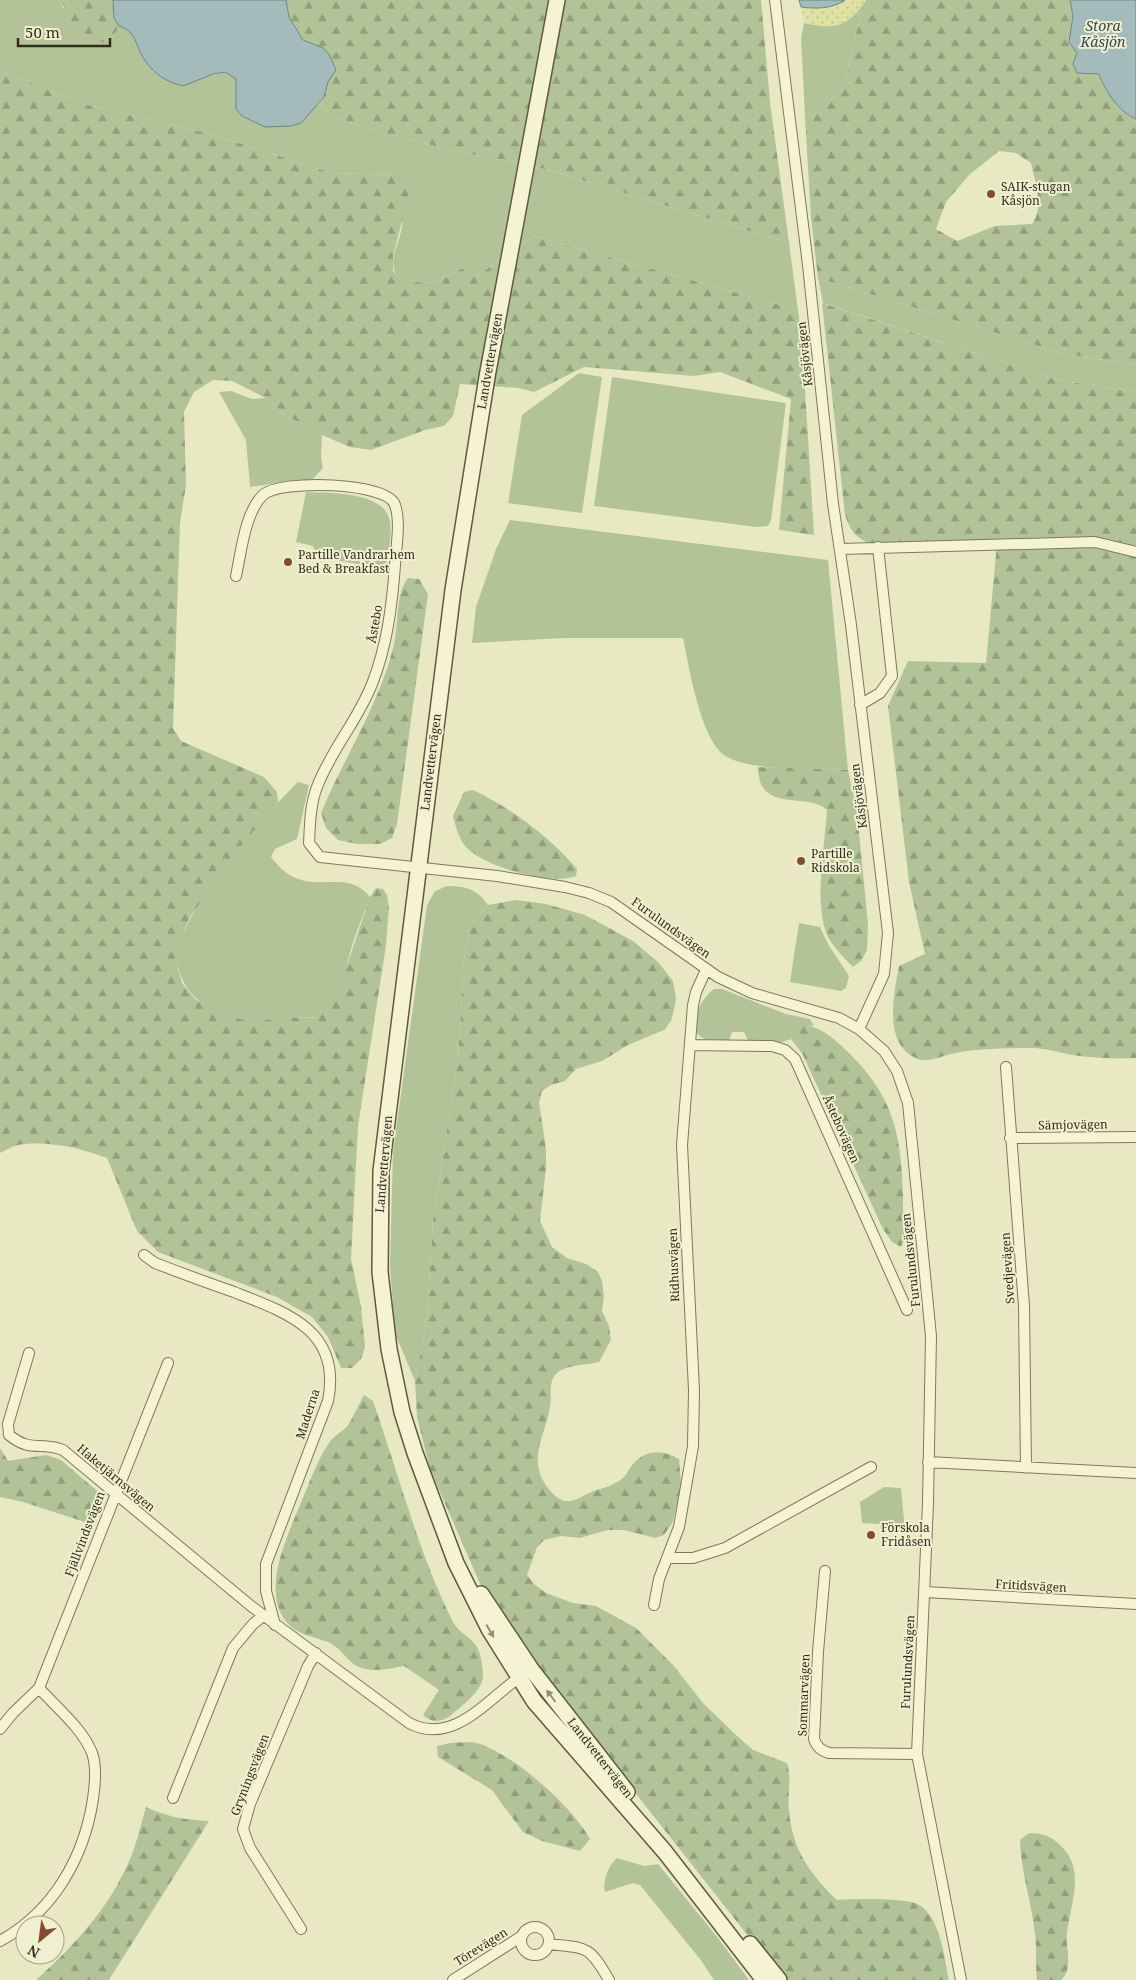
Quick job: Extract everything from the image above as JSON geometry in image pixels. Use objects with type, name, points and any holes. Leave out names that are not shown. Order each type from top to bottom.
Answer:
[{"type":"street","name":"Landvettervägen","points":[[557,0],[487,377],[465,510],[417,868],[381,1171],[380,1272],[389,1349],[402,1412],[415,1453],[456,1563],[469,1591],[518,1678],[534,1701],[666,1852],[764,1980]]},
{"type":"street","name":"Kåsjövägen","points":[[775,0],[808,265],[833,504],[841,549],[888,933],[884,974],[859,1029]]},
{"type":"street","name":"Åstebo","points":[[236,576],[244,535],[252,512],[267,492],[275,488],[308,485],[360,489],[392,498],[396,505],[397,540],[386,639],[380,662],[363,703],[316,789],[310,819],[309,843],[320,857],[417,868]]},
{"type":"street","points":[[841,549],[1095,542],[1136,552]]},
{"type":"street","points":[[860,705],[880,693],[892,676],[878,547]]},
{"type":"street","name":"Furulundsvägen","points":[[417,868],[497,876],[589,893],[624,909],[706,970],[752,993],[781,1003],[839,1018],[859,1029],[884,1051],[896,1071],[908,1104],[930,1336],[925,1592],[917,1754],[938,1871],[962,1980]]},
{"type":"street","name":"Ridhusvägen","points":[[654,1605],[659,1579],[679,1527],[691,1464],[694,1424],[682,1144],[696,992],[706,970]]},
{"type":"street","name":"Åstebovägen","points":[[690,1045],[772,1046],[785,1050],[795,1059],[907,1310]]},
{"type":"street","name":"Svedjevägen","points":[[1006,1066],[1024,1306],[1026,1468]]},
{"type":"street","name":"Sämjovägen","points":[[1010,1138],[1136,1137]]},
{"type":"street","name":"Maderna","points":[[144,1255],[155,1262],[289,1314],[311,1332],[325,1354],[330,1380],[328,1401],[266,1564],[266,1591],[275,1625]]},
{"type":"street","name":"Haketjärnsvägen","points":[[29,1353],[8,1424],[9,1435],[22,1445],[54,1446],[62,1450],[263,1616],[409,1723],[428,1731],[444,1729],[472,1715],[531,1669]]},
{"type":"street","name":"Fjällvindsvägen","points":[[0,1729],[13,1713],[39,1688],[114,1494],[168,1363]]},
{"type":"street","points":[[928,1462],[1136,1474]]},
{"type":"street","points":[[667,1558],[693,1558],[725,1548],[871,1467]]},
{"type":"street","name":"Landvettervägen","points":[[442,1522],[487,1606],[531,1669],[666,1842],[779,1980]]},
{"type":"street","name":"Sommarvägen","points":[[825,1571],[818,1652],[814,1739],[817,1745],[821,1751],[829,1753],[917,1754]]},
{"type":"street","name":"Fritidsvägen","points":[[925,1592],[1136,1604]]},
{"type":"street","points":[[173,1798],[233,1648],[253,1624],[263,1616]]},
{"type":"street","name":"Gryningsvägen","points":[[301,1929],[250,1848],[243,1829],[250,1804],[308,1666],[316,1653]]},
{"type":"street","points":[[0,1940],[24,1925],[61,1885],[77,1856],[90,1818],[94,1793],[93,1756],[88,1744],[39,1688]]},
{"type":"street","name":"Törevägen","points":[[453,1980],[522,1936],[529,1929],[539,1928],[547,1934],[549,1944],[543,1953],[532,1955],[523,1948],[522,1936]]},
{"type":"street","points":[[549,1944],[584,1948],[593,1954],[609,1980]]},
{"type":"green space","points":[[0,0],[60,0],[63,8],[111,41],[119,26],[129,31],[140,47],[144,58],[204,77],[225,72],[236,79],[236,109],[250,120],[266,124],[301,123],[312,109],[319,104],[329,114],[356,125],[446,149],[549,170],[789,243],[798,310],[534,236],[477,276],[466,266],[434,281],[418,282],[398,278],[393,265],[393,258],[401,233],[402,220],[399,175],[332,173],[211,134],[84,104],[0,70]]},
{"type":"green space","points":[[60,0],[113,0],[114,18],[119,26],[111,41],[95,43],[79,35]]},
{"type":"green space","points":[[286,0],[761,0],[770,102],[789,243],[549,170],[446,149],[356,125],[329,114],[319,104],[327,84],[323,48],[303,40],[289,17]]},
{"type":"green space","points":[[866,0],[1070,0],[1073,16],[1069,42],[1099,74],[1103,85],[1131,117],[1136,119],[1136,365],[1064,354],[818,278],[811,218],[805,117],[822,113],[845,83],[862,6]],"holes":[[[999,151],[1016,153],[1031,163],[1037,186],[1038,210],[1032,224],[995,226],[957,241],[936,229],[946,202],[969,175]]]},
{"type":"green space","points":[[862,6],[845,83],[822,113],[805,117],[801,38],[804,23],[824,26],[836,25],[842,23]]},
{"type":"green space","points":[[0,70],[84,104],[211,134],[332,173],[399,175],[410,182],[408,198],[393,256],[393,270],[398,278],[418,282],[434,281],[466,266],[476,271],[477,276],[534,236],[798,310],[802,341],[814,535],[779,530],[791,399],[720,372],[694,376],[584,367],[534,392],[519,388],[460,384],[453,416],[444,426],[425,430],[371,450],[350,447],[322,435],[285,415],[266,398],[232,381],[213,380],[194,392],[184,412],[186,485],[180,523],[173,728],[181,741],[264,777],[277,792],[278,802],[233,855],[190,917],[177,948],[178,968],[182,983],[195,999],[218,1012],[240,1019],[261,1021],[287,1017],[313,1018],[327,1011],[338,992],[370,897],[376,888],[383,889],[387,895],[389,907],[386,945],[358,1126],[351,1259],[361,1306],[365,1347],[361,1359],[352,1368],[341,1368],[328,1337],[312,1317],[277,1297],[158,1252],[137,1231],[107,1158],[75,1148],[52,1144],[18,1145],[0,1153]]},
{"type":"green space","points":[[818,278],[1064,354],[1136,365],[1136,392],[1058,380],[823,303]]},
{"type":"green space","points":[[822,303],[1058,380],[1136,392],[1136,1058],[1086,1057],[1037,1048],[1022,1048],[969,1051],[930,1060],[922,1060],[907,1052],[899,1043],[893,1018],[893,1004],[899,966],[925,954],[909,882],[888,706],[908,661],[986,663],[997,543],[868,543],[853,532],[845,515]]},
{"type":"green space","points":[[579,373],[602,377],[582,513],[508,503],[522,415]]},
{"type":"green space","points":[[612,377],[786,403],[771,520],[768,526],[757,527],[594,506]]},
{"type":"green space","points":[[231,391],[252,399],[266,398],[285,415],[322,435],[321,457],[323,468],[311,481],[283,482],[250,487],[246,440],[219,392]]},
{"type":"green space","points":[[306,492],[355,496],[378,504],[386,512],[390,522],[390,540],[386,569],[318,557],[313,546],[296,542]]},
{"type":"green space","points":[[510,520],[828,560],[848,770],[766,767],[735,760],[724,755],[708,733],[702,717],[692,683],[683,638],[564,638],[472,643],[476,607],[496,549]]},
{"type":"green space","points":[[408,578],[419,579],[428,594],[397,824],[392,838],[380,844],[357,844],[338,840],[326,828],[321,813],[380,688],[396,636],[401,593]]},
{"type":"green space","points":[[757,767],[848,770],[857,812],[868,924],[867,950],[861,961],[853,967],[830,941],[821,909],[822,857],[827,810],[820,805],[775,797],[768,793],[761,784]]},
{"type":"green space","points":[[298,782],[309,785],[297,839],[275,849],[271,857],[284,871],[297,879],[311,882],[348,883],[359,887],[370,897],[354,940],[343,980],[337,996],[328,1010],[315,1017],[288,1017],[266,1021],[227,1016],[201,1002],[191,993],[183,981],[178,966],[177,950],[180,939],[206,892],[234,852]]},
{"type":"green space","points":[[473,790],[501,805],[529,824],[555,846],[577,869],[576,876],[551,879],[519,873],[488,862],[467,848],[460,837],[453,816],[464,792]]},
{"type":"green space","points":[[447,886],[471,890],[480,895],[488,905],[469,926],[464,960],[458,1060],[433,1219],[427,1318],[415,1381],[395,1333],[390,1266],[393,1152],[427,905],[435,891]]},
{"type":"green space","points":[[516,900],[546,904],[585,915],[633,941],[658,962],[673,981],[676,998],[671,1021],[664,1030],[628,1045],[602,1061],[576,1069],[565,1081],[551,1085],[542,1091],[539,1102],[546,1149],[546,1168],[540,1221],[552,1247],[567,1258],[586,1264],[598,1272],[602,1281],[604,1296],[602,1311],[609,1326],[611,1340],[599,1362],[564,1369],[554,1377],[551,1385],[548,1418],[539,1448],[538,1467],[541,1477],[553,1494],[562,1500],[572,1501],[615,1483],[624,1477],[633,1464],[645,1455],[656,1452],[668,1454],[679,1459],[681,1485],[673,1522],[664,1535],[655,1538],[624,1530],[607,1530],[580,1538],[561,1536],[544,1540],[537,1547],[527,1575],[534,1584],[546,1593],[573,1603],[596,1606],[636,1628],[673,1665],[703,1703],[737,1736],[753,1750],[787,1763],[791,1824],[798,1848],[810,1870],[837,1900],[893,1900],[915,1903],[921,1906],[933,1921],[941,1940],[949,1980],[783,1980],[517,1643],[481,1586],[430,1469],[417,1417],[415,1381],[427,1318],[433,1219],[458,1060],[464,960],[469,926],[488,905]]},
{"type":"green space","points":[[799,923],[820,927],[828,944],[849,976],[846,988],[841,991],[790,982]]},
{"type":"green space","points":[[714,989],[722,989],[786,1014],[810,1019],[814,1026],[805,1026],[797,1029],[791,1039],[783,1042],[748,1041],[744,1032],[732,1032],[729,1041],[704,1039],[696,1032],[695,1020],[700,1005]]},
{"type":"green space","points":[[802,1025],[821,1031],[842,1046],[863,1068],[885,1100],[892,1117],[900,1153],[905,1238],[901,1247],[892,1242],[883,1229],[802,1053],[791,1039],[794,1030]]},
{"type":"green space","points":[[364,1395],[373,1401],[419,1541],[453,1622],[474,1643],[481,1657],[483,1676],[479,1687],[450,1716],[439,1721],[432,1720],[423,1715],[439,1690],[404,1666],[369,1670],[355,1665],[332,1644],[294,1629],[285,1620],[279,1607],[276,1593],[276,1578],[283,1547],[289,1532],[320,1458],[331,1441],[348,1425]]},
{"type":"green space","points":[[0,1448],[8,1461],[46,1455],[61,1460],[103,1496],[91,1524],[23,1502],[0,1497]]},
{"type":"green space","points":[[884,1487],[901,1488],[905,1530],[880,1529],[880,1524],[862,1523],[860,1502]]},
{"type":"green space","points":[[450,1743],[477,1743],[509,1759],[557,1798],[582,1826],[590,1839],[580,1851],[542,1841],[523,1832],[492,1790],[438,1757],[437,1746]]},
{"type":"green space","points":[[146,1807],[177,1817],[209,1821],[109,1980],[36,1980],[52,1965],[65,1965],[65,1953],[90,1925],[112,1893],[122,1877],[137,1840]]},
{"type":"green space","points":[[1029,1833],[1042,1834],[1053,1839],[1068,1854],[1073,1864],[1075,1886],[1067,1932],[1068,1964],[1065,1975],[1061,1980],[1037,1980],[1035,1933],[1022,1864],[1020,1840]]},
{"type":"green space","points":[[617,1858],[644,1866],[658,1864],[718,1938],[749,1980],[714,1980],[700,1959],[640,1885],[633,1883],[605,1892],[604,1883],[607,1874],[611,1864]]},
{"type":"sand","points":[[845,0],[866,0],[853,16],[840,24],[824,26],[804,23],[801,7],[828,7]]},
{"type":"water","points":[[113,0],[286,0],[289,17],[303,40],[323,48],[329,54],[336,70],[328,82],[324,97],[301,123],[291,126],[265,127],[242,116],[236,109],[236,79],[225,72],[213,74],[183,86],[166,80],[156,73],[144,59],[132,35],[119,26],[114,18]]},
{"type":"water","points":[[799,0],[845,0],[829,7],[818,8],[801,7]]},
{"type":"water","name":"Stora Kåsjön","points":[[1070,0],[1136,0],[1136,119],[1130,116],[1113,100],[1099,74],[1077,73],[1073,64],[1077,53],[1069,42],[1073,16]]},
{"type":"place","name":"SAIK-stugan Kåsjön","points":[[991,194]]},
{"type":"place","name":"Partille Vandrarhem Bed & Breakfast","points":[[288,562]]},
{"type":"place","name":"Partille Ridskola","points":[[801,861]]},
{"type":"place","name":"Förskola Fridåsen","points":[[871,1535]]}]
